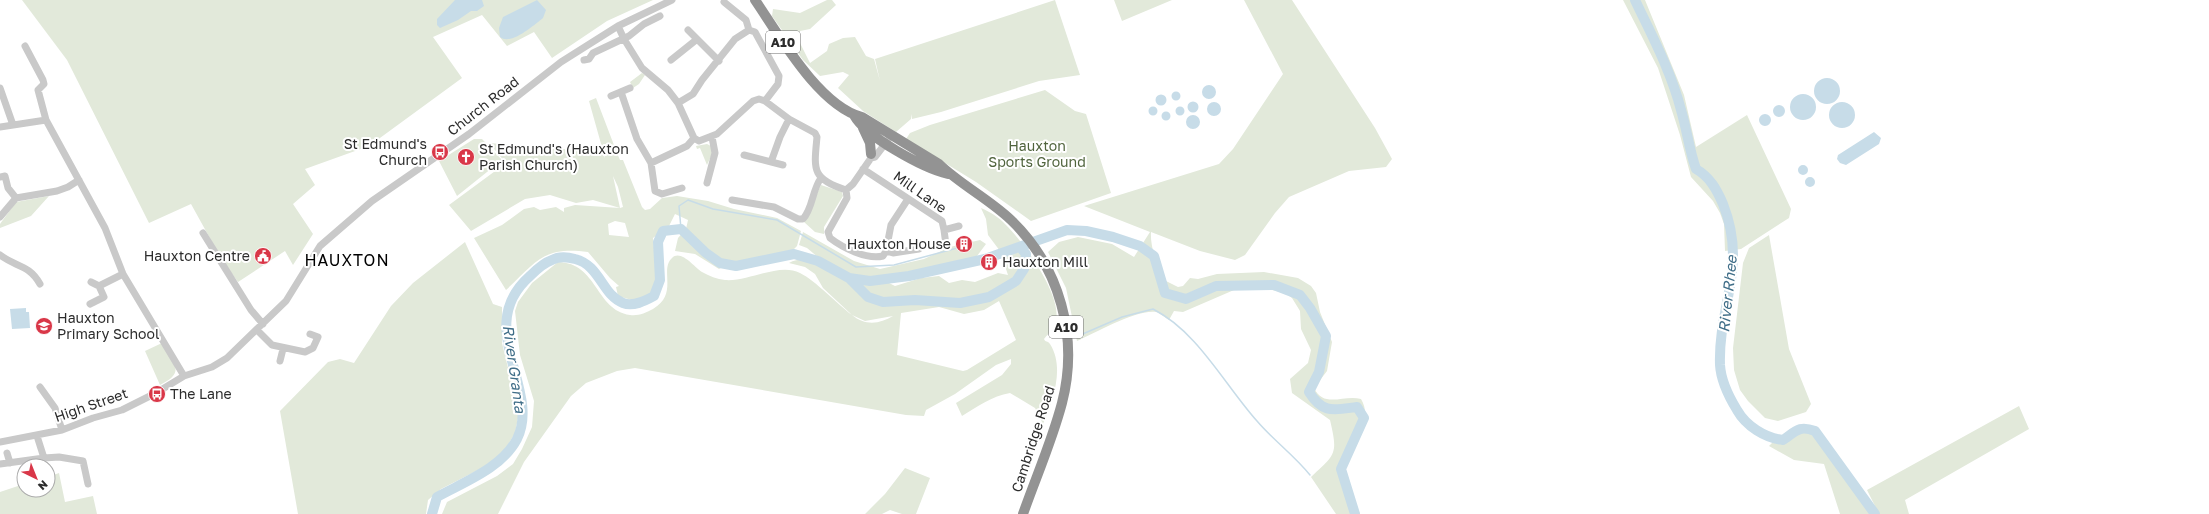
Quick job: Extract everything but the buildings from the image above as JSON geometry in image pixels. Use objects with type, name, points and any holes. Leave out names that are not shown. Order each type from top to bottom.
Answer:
[{"type":"highway","name":"A10","points":[[755,0],[790,52],[814,83],[854,115],[864,128],[885,137]]},
{"type":"highway","name":"A10","points":[[854,115],[862,117],[885,137]]},
{"type":"highway","points":[[864,128],[870,143],[871,156]]},
{"type":"highway","name":"Cambridge Road","points":[[885,137],[934,170],[950,174],[999,210],[1027,238],[1041,256],[1057,288],[1063,309],[1067,337],[1068,370],[1056,421],[1023,514]]},
{"type":"street","name":"Church Road","points":[[184,376],[212,367],[227,358],[286,301],[320,246],[372,201],[469,134],[561,62],[618,26],[672,0]]},
{"type":"street","points":[[724,2],[746,20],[749,30]]},
{"type":"street","points":[[584,60],[589,59],[594,53],[624,39],[660,16]]},
{"type":"street","points":[[618,26],[624,39],[642,68],[668,90],[678,103],[694,138],[699,141],[712,137],[759,98],[789,119],[815,133],[817,137],[815,166],[821,178],[846,190]]},
{"type":"street","points":[[688,30],[696,40],[719,61]]},
{"type":"street","points":[[678,103],[693,94],[702,80],[719,61],[735,39],[749,30]]},
{"type":"street","points":[[749,30],[755,32],[779,76],[778,84],[765,101]]},
{"type":"street","points":[[671,60],[696,40]]},
{"type":"street","points":[[25,46],[43,80],[44,84],[38,90],[46,120],[105,228],[123,274],[184,376]]},
{"type":"street","points":[[0,88],[13,125]]},
{"type":"street","points":[[611,96],[630,88]]},
{"type":"street","points":[[621,92],[637,139],[651,163],[654,192],[662,194],[682,188]]},
{"type":"street","points":[[771,162],[789,119]]},
{"type":"street","points":[[0,127],[46,120]]},
{"type":"street","points":[[707,183],[715,153],[712,137]]},
{"type":"street","points":[[885,137],[875,157],[871,156],[853,184],[846,190],[846,198],[828,232],[830,238],[863,255],[876,258],[883,256],[886,252],[891,224],[908,199]]},
{"type":"street","points":[[651,163],[687,146],[694,138]]},
{"type":"street","points":[[744,155],[783,165]]},
{"type":"street","name":"Mill Lane","points":[[863,169],[942,221],[944,230],[959,226]]},
{"type":"street","points":[[2,176],[8,188],[16,198]]},
{"type":"street","points":[[732,200],[774,207],[798,219],[803,219],[807,215],[817,184],[821,178]]},
{"type":"street","points":[[0,217],[16,198],[68,188],[79,180]]},
{"type":"street","points":[[944,230],[946,245]]},
{"type":"street","points":[[203,233],[251,310],[263,324]]},
{"type":"street","points":[[886,252],[893,254],[919,249]]},
{"type":"street","points":[[0,255],[7,261],[22,266],[34,274],[40,284]]},
{"type":"street","points":[[99,286],[123,274]]},
{"type":"street","points":[[90,304],[104,297],[99,286],[91,282]]},
{"type":"street","points":[[257,330],[272,345],[283,349],[305,352],[313,348],[318,337],[310,334]]},
{"type":"street","points":[[280,361],[283,349]]},
{"type":"street","name":"High Street","points":[[0,442],[62,430],[93,418],[132,406],[184,376]]},
{"type":"street","points":[[40,387],[55,408],[62,430]]},
{"type":"street","points":[[37,436],[44,458],[59,457],[83,461],[88,484]]},
{"type":"street","points":[[7,453],[10,462]]},
{"type":"street","points":[[0,464],[16,461]]},
{"type":"green space","points":[[22,0],[653,0],[607,21],[552,58],[534,32],[507,46],[482,15],[433,37],[462,78],[369,146],[305,169],[315,185],[293,204],[313,234],[293,265],[285,251],[238,282],[222,260],[191,204],[149,223],[67,60]]},
{"type":"green space","points":[[827,0],[832,0],[836,5],[810,29],[800,31],[796,35],[810,63],[827,51],[829,44],[843,38],[855,37],[866,56],[874,59],[880,81],[875,59],[1055,0],[1080,75],[1039,81],[941,112],[912,119],[912,114],[911,119],[896,132],[863,111],[838,88],[849,75],[843,72],[820,76],[803,60],[772,16],[773,9],[800,13]]},
{"type":"green space","points":[[1114,0],[1172,0],[1122,21]]},
{"type":"green space","points":[[1244,0],[1292,0],[1375,128],[1392,159],[1386,167],[1349,171],[1289,197],[1275,213],[1245,255],[1235,260],[1200,251],[1151,232],[1153,250],[1164,280],[1178,287],[1183,286],[1190,278],[1198,279],[1217,274],[1264,272],[1298,278],[1311,286],[1316,293],[1320,312],[1332,342],[1327,371],[1314,388],[1323,398],[1335,400],[1348,398],[1361,399],[1365,408],[1363,426],[1350,452],[1345,470],[1348,487],[1360,514],[1336,514],[1311,477],[1330,458],[1333,453],[1334,440],[1330,420],[1292,393],[1290,379],[1308,363],[1311,350],[1301,329],[1300,311],[1292,298],[1285,293],[1264,288],[1234,290],[1183,312],[1174,311],[1169,320],[1156,312],[1138,314],[1116,322],[1077,341],[1066,288],[1048,252],[1059,242],[1078,237],[1112,244],[1134,257],[1150,232],[1084,206],[1219,164],[1233,149],[1283,74]]},
{"type":"green space","points":[[1623,0],[1645,0],[1684,95],[1696,147],[1747,115],[1791,209],[1789,218],[1741,249],[1725,251],[1724,224],[1720,213],[1713,201],[1691,177],[1680,135],[1658,68]]},
{"type":"green space","points":[[642,73],[645,75],[639,84],[633,88],[630,82]]},
{"type":"green space","name":"Hauxton Sports Ground","points":[[1045,90],[1075,111],[1086,114],[1111,193],[1031,221],[976,182],[906,139],[910,133],[930,125]]},
{"type":"green space","points":[[596,98],[620,160],[623,160],[642,207],[645,210],[650,209],[662,198],[677,196],[708,201],[734,209],[777,218],[801,231],[797,246],[790,253],[749,263],[728,264],[719,269],[695,254],[675,251],[678,238],[686,229],[688,220],[675,214],[669,226],[653,238],[657,274],[653,293],[635,301],[618,296],[616,287],[619,286],[610,278],[588,252],[573,251],[560,251],[541,258],[506,290],[474,238],[502,225],[524,209],[534,207],[540,210],[556,207],[564,212],[564,208],[575,205],[620,208],[593,200],[576,203],[550,195],[525,199],[471,231],[449,205],[506,163],[489,143],[601,152],[605,158],[589,101]],"holes":[[[613,176],[618,187],[623,207],[620,208]],[[615,221],[625,223],[629,237],[609,235],[608,224]]]},
{"type":"green space","points":[[474,139],[482,139],[502,160],[457,196],[439,161]]},
{"type":"green space","points":[[707,144],[711,146],[713,152],[707,165],[700,148],[697,149],[696,146]]},
{"type":"green space","points":[[821,185],[842,192],[843,196],[824,227],[824,234],[815,232],[804,222]]},
{"type":"green space","points":[[49,196],[31,216],[0,228],[0,224],[16,202]]},
{"type":"green space","points":[[981,208],[991,213],[1014,233],[1040,270],[1048,284],[1053,298],[1056,310],[1056,321],[1053,329],[1044,339],[1050,344],[1054,353],[1057,363],[1057,374],[1054,394],[1043,424],[1035,408],[1010,393],[991,399],[962,416],[956,403],[1002,375],[1011,364],[1011,359],[996,365],[955,394],[926,410],[924,416],[906,415],[635,368],[617,371],[586,383],[571,396],[524,462],[498,514],[442,514],[447,502],[497,476],[513,464],[522,449],[532,427],[534,401],[520,355],[515,311],[518,302],[532,283],[558,262],[571,264],[581,270],[610,305],[618,311],[630,315],[645,313],[661,303],[667,289],[667,269],[669,263],[672,258],[680,256],[684,257],[699,270],[716,278],[725,280],[734,280],[773,271],[792,270],[813,281],[852,315],[823,288],[815,274],[805,267],[789,263],[796,260],[811,260],[819,258],[807,248],[799,245],[803,232],[854,261],[880,269],[924,259],[950,247],[980,240],[986,244],[977,256],[975,265],[958,263],[947,271],[916,271],[893,276],[885,281],[895,286],[921,278],[939,276],[949,283],[962,280],[975,282],[998,273],[1008,275],[1000,251],[988,235],[986,219]],"holes":[[[999,301],[1016,340],[967,370],[963,371],[897,355],[901,313],[939,307],[964,314],[984,310]],[[852,315],[865,321],[893,316],[883,321],[872,323],[862,321]]]},
{"type":"green space","points":[[1769,235],[1789,349],[1811,404],[1806,412],[1778,421],[1765,418],[1748,401],[1740,390],[1734,370],[1733,348],[1743,263],[1749,248]]},
{"type":"green space","points":[[465,242],[493,304],[502,307],[502,343],[519,413],[515,433],[503,453],[482,468],[441,489],[428,500],[426,514],[298,514],[280,411],[328,362],[340,359],[354,363],[391,306],[413,283]]},
{"type":"green space","points":[[162,343],[173,362],[175,371],[173,376],[160,385],[145,351]]},
{"type":"green space","points":[[2019,406],[2029,429],[1905,500],[1909,514],[1879,514],[1867,490]]},
{"type":"green space","points":[[1802,431],[1812,432],[1860,495],[1872,514],[1840,514],[1824,464],[1794,460],[1769,446],[1773,442],[1782,444]]},
{"type":"green space","points":[[905,468],[930,478],[916,514],[902,514],[890,510],[882,514],[865,514],[885,494]]},
{"type":"green space","points":[[59,473],[65,502],[93,496],[97,514],[0,514],[0,492],[16,487],[16,498],[56,498],[56,474]]},
{"type":"water","points":[[455,0],[482,0],[484,6],[477,11],[471,11],[458,20],[440,28],[437,25],[437,19]]},
{"type":"water","points":[[537,0],[546,10],[543,18],[516,37],[505,39],[500,37],[499,28],[503,17]]},
{"type":"water","points":[[1827,78],[1836,82],[1840,91],[1836,100],[1827,104],[1818,100],[1814,91],[1818,82]]},
{"type":"water","points":[[1206,85],[1212,85],[1216,89],[1216,95],[1212,99],[1206,99],[1202,95],[1202,89]]},
{"type":"water","points":[[1174,92],[1178,92],[1180,96],[1178,100],[1174,100],[1172,98],[1172,94]]},
{"type":"water","points":[[1161,94],[1165,96],[1167,100],[1165,104],[1161,106],[1157,104],[1155,100],[1157,96]]},
{"type":"water","points":[[1803,94],[1812,98],[1816,107],[1812,116],[1803,120],[1794,116],[1790,107],[1794,98]]},
{"type":"water","points":[[1193,101],[1197,103],[1199,107],[1197,111],[1193,113],[1189,111],[1187,107],[1189,103]]},
{"type":"water","points":[[1211,102],[1217,102],[1221,106],[1221,112],[1217,116],[1211,116],[1207,112],[1207,106]]},
{"type":"water","points":[[1842,102],[1851,106],[1855,115],[1851,124],[1842,128],[1833,124],[1829,115],[1833,106]]},
{"type":"water","points":[[1777,105],[1781,105],[1785,111],[1781,117],[1777,117],[1773,113],[1773,109]]},
{"type":"water","points":[[1151,107],[1155,107],[1157,111],[1155,115],[1151,115],[1149,113],[1149,109]]},
{"type":"water","points":[[1178,107],[1182,107],[1184,111],[1182,115],[1178,115],[1176,113],[1176,109]]},
{"type":"water","points":[[1164,112],[1168,112],[1170,116],[1168,120],[1164,120],[1162,118],[1162,114]]},
{"type":"water","points":[[1763,114],[1767,114],[1771,120],[1767,126],[1763,126],[1759,122],[1759,118]]},
{"type":"water","points":[[1190,115],[1196,115],[1200,119],[1200,125],[1196,129],[1190,129],[1186,125],[1186,119]]},
{"type":"water","points":[[1874,132],[1881,138],[1879,144],[1846,165],[1840,163],[1837,159],[1838,155]]},
{"type":"water","points":[[1801,165],[1805,165],[1807,166],[1807,174],[1801,175],[1798,172],[1798,168]]},
{"type":"water","points":[[1808,177],[1812,177],[1814,178],[1814,186],[1808,187],[1805,184],[1805,180]]},
{"type":"water","points":[[26,308],[26,312],[29,312],[30,328],[12,329],[10,309]]},
{"type":"waterway","name":"River Rhee","points":[[1635,0],[1661,54],[1672,81],[1696,169],[1701,172],[1716,189],[1723,204],[1730,227],[1733,247],[1733,267],[1723,323],[1720,365],[1728,395],[1745,421],[1769,437],[1783,440],[1801,429],[1810,429],[1815,431],[1875,514]]},
{"type":"waterway","points":[[681,229],[679,206],[688,200],[713,209],[777,220],[856,267],[894,265],[961,247]]},
{"type":"waterway","name":"River Granta","points":[[432,514],[437,497],[470,480],[492,466],[502,458],[517,439],[522,420],[521,400],[507,337],[507,316],[514,296],[530,276],[549,261],[564,257],[572,258],[583,262],[590,267],[596,273],[610,294],[616,299],[627,304],[639,303],[654,296],[660,280],[658,242],[663,231],[681,229],[706,253],[720,263],[736,266],[794,254],[818,261],[849,278],[870,281],[909,276],[985,259],[1067,230],[1086,231],[1113,237],[1140,246],[1154,256],[1165,293],[1186,299],[1216,286],[1274,285],[1300,295],[1310,308],[1326,336],[1319,372],[1309,392],[1314,399],[1324,407],[1329,409],[1357,407],[1364,418],[1341,469],[1355,514]]},
{"type":"waterway","name":"River Granta","points":[[849,278],[868,297],[883,302],[915,300],[960,303],[989,297],[1016,281],[1024,269],[1026,254],[1020,247]]},
{"type":"waterway","points":[[1078,336],[1122,317],[1153,309],[1184,331],[1210,360],[1257,421],[1310,475]]},
{"type":"place","name":"St Edmund's Church","points":[[440,152]]},
{"type":"place","name":"St Edmund's (Hauxton Parish Church)","points":[[466,157]]},
{"type":"place","name":"Hauxton House","points":[[964,244]]},
{"type":"place","name":"Hauxton Centre","points":[[263,256]]},
{"type":"place","name":"Hauxton Mill","points":[[989,262]]},
{"type":"place","name":"Hauxton Primary School","points":[[44,326]]},
{"type":"place","name":"The Lane","points":[[157,394]]},
{"type":"district","name":"HAUXTON","points":[[347,260]]}]
